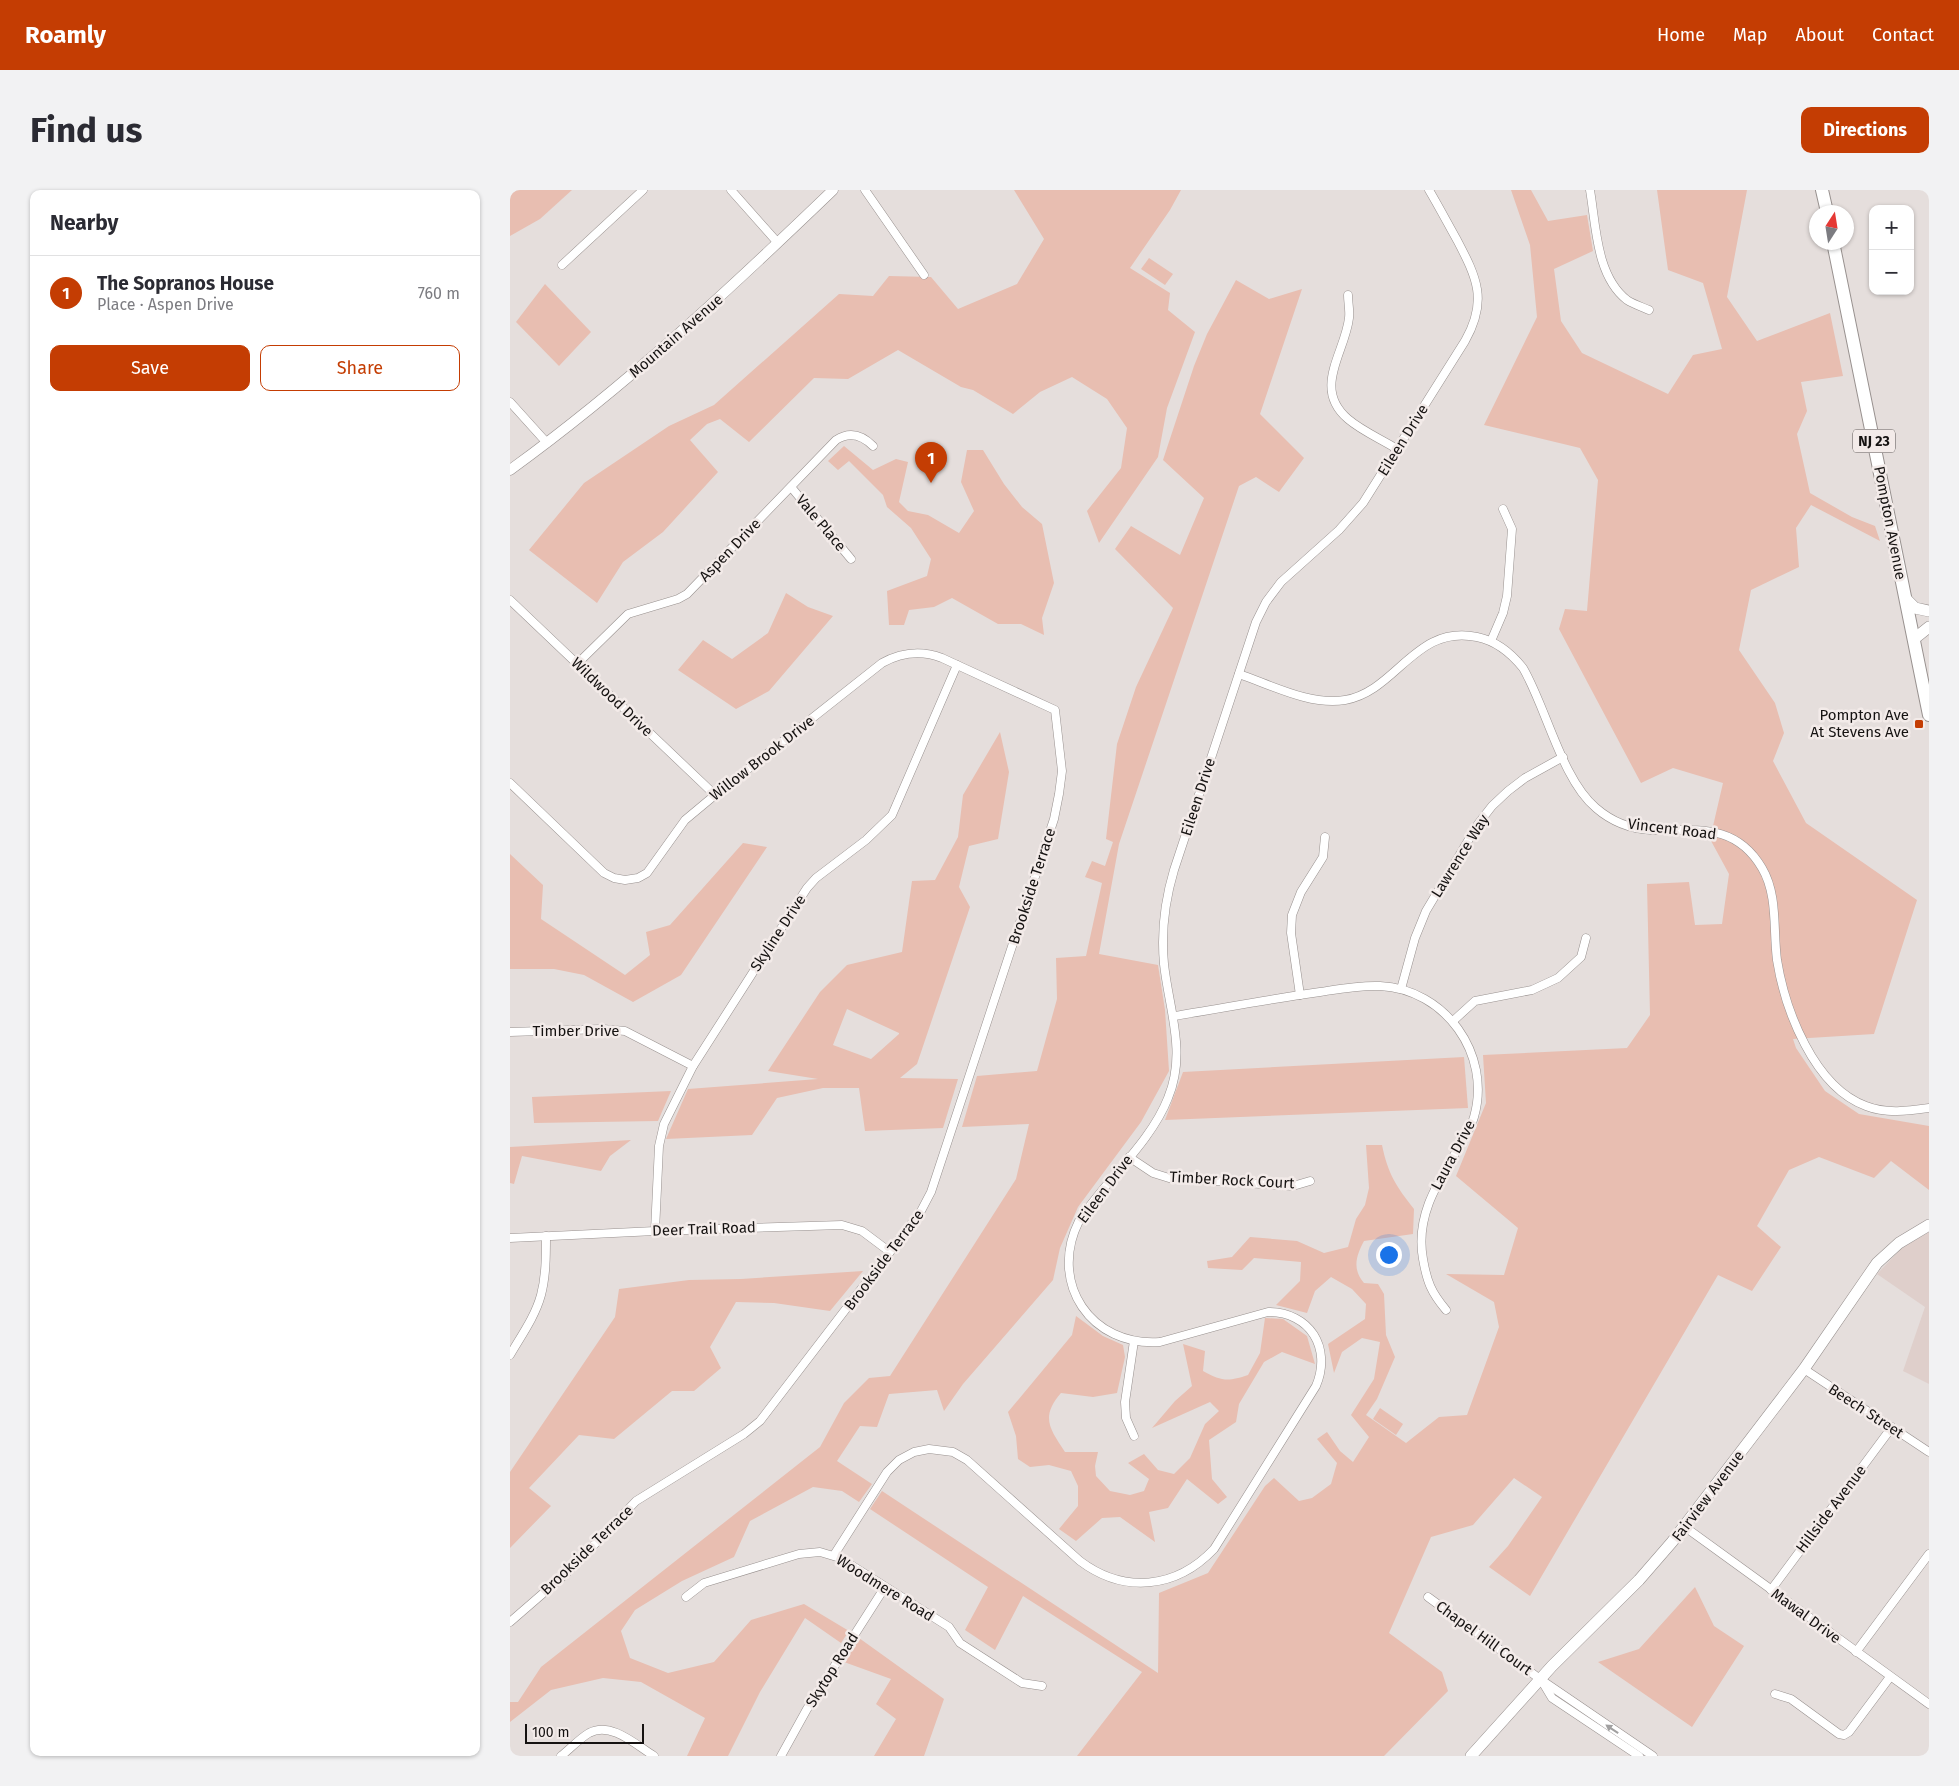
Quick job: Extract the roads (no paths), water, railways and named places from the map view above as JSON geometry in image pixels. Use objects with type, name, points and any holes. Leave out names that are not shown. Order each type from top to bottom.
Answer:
[{"type":"main road","points":[[1822,190],[1825,205]]},
{"type":"main road","name":"Pompton Avenue","points":[[1835,250],[1929,714]]},
{"type":"main road","points":[[1906,599],[1915,608],[1929,611]]},
{"type":"main road","points":[[1914,640],[1929,627]]},
{"type":"main road","name":"Fairview Avenue","points":[[1471,1756],[1580,1638],[1639,1580],[1684,1527],[1804,1369],[1878,1263],[1899,1243],[1929,1225]]},
{"type":"street","points":[[562,265],[642,190]]},
{"type":"street","points":[[731,190],[778,243]]},
{"type":"street","name":"Mountain Avenue","points":[[510,470],[632,375],[696,319],[833,190]]},
{"type":"street","points":[[865,190],[924,275]]},
{"type":"street","name":"Eileen Drive","points":[[834,1555],[893,1465],[914,1452],[937,1449],[953,1452],[967,1460],[1080,1561],[1105,1576],[1133,1583],[1152,1582],[1177,1576],[1199,1563],[1220,1541],[1319,1380],[1322,1366],[1319,1345],[1313,1332],[1303,1322],[1290,1315],[1276,1312],[1261,1314],[1169,1340],[1134,1341],[1114,1334],[1090,1317],[1074,1294],[1068,1266],[1071,1238],[1079,1221],[1153,1127],[1164,1108],[1170,1092],[1178,1055],[1174,1016],[1163,952],[1167,897],[1174,870],[1256,622],[1273,592],[1293,569],[1356,513],[1469,334],[1478,304],[1478,289],[1471,267],[1429,190]]},
{"type":"street","points":[[1590,190],[1600,254],[1607,272],[1617,289],[1628,300],[1649,310]]},
{"type":"street","points":[[1348,295],[1349,318],[1332,372],[1331,386],[1334,399],[1341,412],[1352,422],[1398,449]]},
{"type":"street","points":[[510,402],[547,443]]},
{"type":"street","name":"Aspen Drive","points":[[577,664],[628,614],[678,599],[687,594],[840,438],[849,435],[858,436],[873,446]]},
{"type":"street","name":"Vale Place","points":[[791,487],[851,559]]},
{"type":"street","points":[[1491,641],[1503,613],[1507,596],[1512,529],[1503,509]]},
{"type":"street","name":"Wildwood Drive","points":[[510,600],[714,794]]},
{"type":"street","name":"Vincent Road","points":[[1239,674],[1305,698],[1336,701],[1354,698],[1371,691],[1421,648],[1436,640],[1451,636],[1468,636],[1491,641],[1512,655],[1523,668],[1563,757],[1582,793],[1596,808],[1612,819],[1646,829],[1712,831],[1728,837],[1750,852],[1761,866],[1771,889],[1777,960],[1787,1000],[1802,1038],[1817,1063],[1842,1092],[1866,1106],[1891,1111],[1929,1108]]},
{"type":"street","name":"Willow Brook Drive","points":[[510,783],[604,873],[614,878],[625,880],[638,878],[650,869],[685,820],[714,794],[889,659],[904,654],[920,652],[935,655],[1056,710]]},
{"type":"street","name":"Skyline Drive","points":[[655,1231],[659,1146],[664,1124],[693,1066],[807,888],[816,878],[882,826],[892,815],[957,665]]},
{"type":"street","name":"Brookside Terrace","points":[[510,1622],[570,1570],[636,1501],[744,1434],[760,1421],[921,1211],[931,1192],[1054,819],[1062,771],[1056,710]]},
{"type":"street","name":"Lawrence Way","points":[[1401,989],[1414,938],[1426,911],[1478,824],[1508,790],[1524,778],[1563,757]]},
{"type":"street","points":[[1300,995],[1291,942],[1292,915],[1301,892],[1323,857],[1325,837]]},
{"type":"street","points":[[1453,1021],[1476,1001],[1532,990],[1558,978],[1581,956],[1586,938]]},
{"type":"street","name":"Laura Drive","points":[[1174,1016],[1368,986],[1401,989],[1428,1000],[1453,1021],[1463,1035],[1472,1054],[1477,1074],[1478,1096],[1471,1126],[1433,1192],[1422,1225],[1422,1256],[1432,1294],[1446,1310]]},
{"type":"street","name":"Timber Drive","points":[[510,1032],[602,1029],[625,1031],[693,1066]]},
{"type":"street","name":"Timber Rock Court","points":[[1129,1156],[1153,1173],[1168,1178],[1293,1186],[1310,1181]]},
{"type":"street","name":"Deer Trail Road","points":[[510,1238],[842,1225],[862,1231],[890,1252]]},
{"type":"street","points":[[510,1355],[533,1315],[540,1297],[543,1283],[546,1236]]},
{"type":"street","points":[[1134,1341],[1125,1402],[1126,1418],[1134,1436]]},
{"type":"street","name":"Beech Street","points":[[1804,1369],[1929,1452]]},
{"type":"street","name":"Hillside Avenue","points":[[1771,1590],[1892,1427]]},
{"type":"street","name":"Mawal Drive","points":[[1684,1527],[1929,1704]]},
{"type":"street","name":"Woodmere Road","points":[[686,1597],[704,1583],[799,1554],[820,1552],[834,1555],[949,1627],[960,1644],[1022,1683],[1042,1686]]},
{"type":"street","points":[[1856,1652],[1929,1554]]},
{"type":"street","name":"Skytop Road","points":[[781,1756],[807,1709],[884,1586]]},
{"type":"street","name":"Chapel Hill Court","points":[[1428,1597],[1629,1745]]},
{"type":"street","points":[[1775,1694],[1791,1700],[1839,1734],[1844,1735],[1849,1732],[1890,1677]]},
{"type":"street","points":[[561,1756],[589,1734],[602,1730],[616,1733],[654,1756]]},
{"type":"street","points":[[1629,1745],[1639,1756]]},
{"type":"street","points":[[1629,1745],[1653,1756]]},
{"type":"place","name":"The Sopranos House","points":[[931,483]]},
{"type":"place","name":"Pompton Ave At Stevens Ave","points":[[1919,724]]}]
